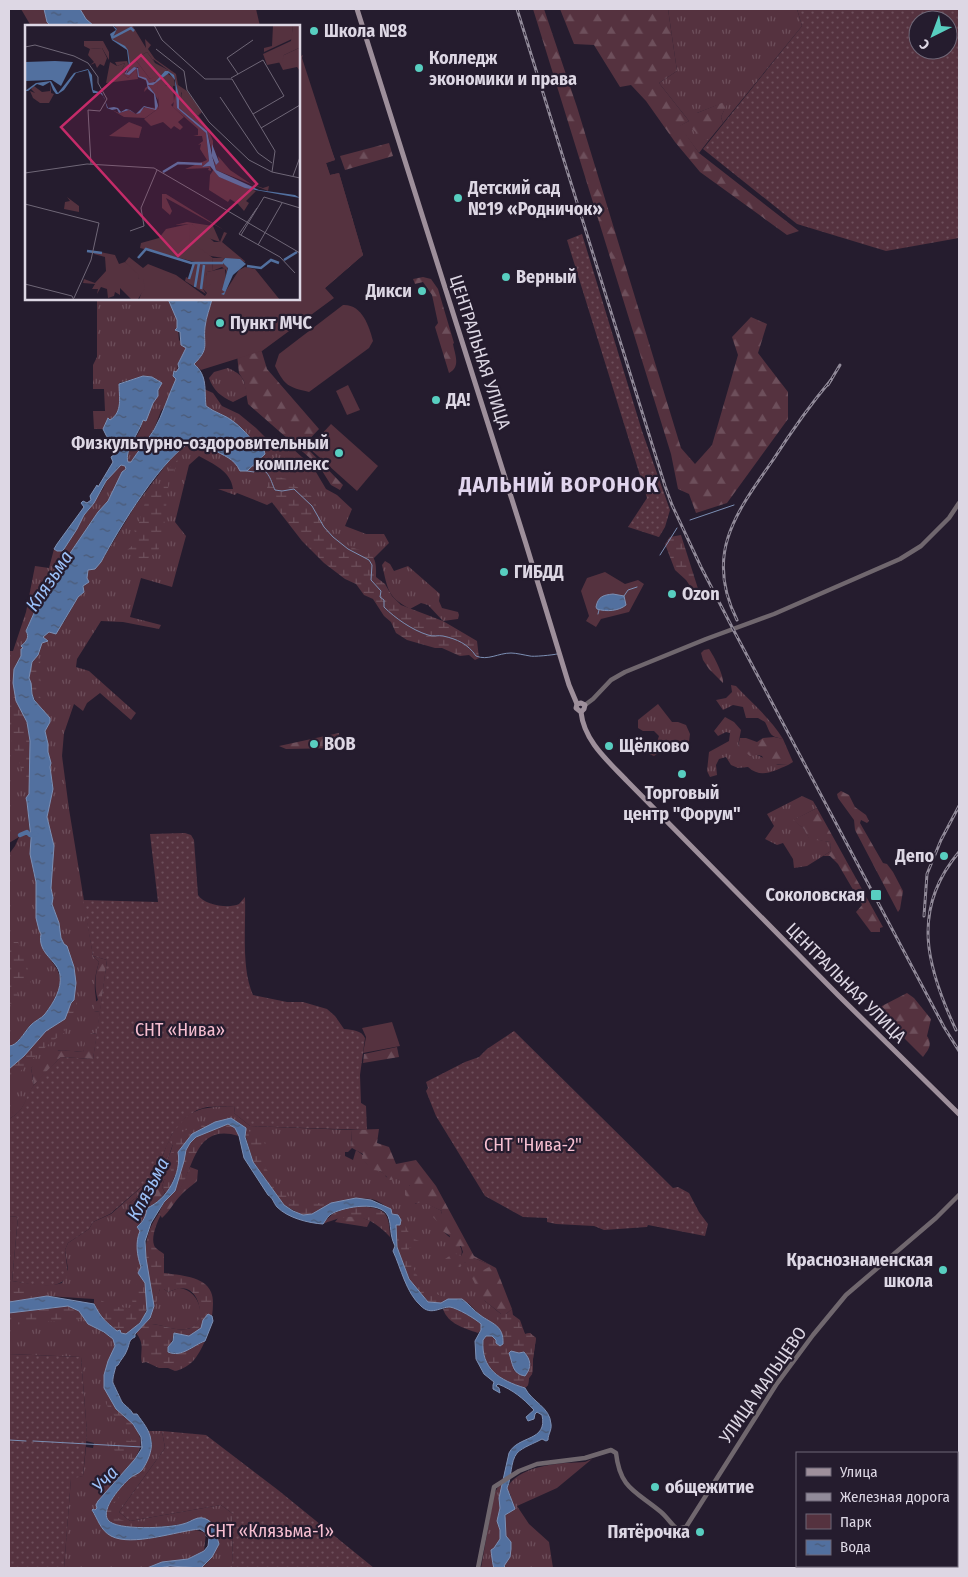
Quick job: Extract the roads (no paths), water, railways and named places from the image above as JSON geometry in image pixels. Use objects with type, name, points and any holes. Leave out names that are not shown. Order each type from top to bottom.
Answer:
[{"type":"main road","name":"ЦЕНТРАЛЬНАЯ УЛИЦА","points":[[357,9],[526,544],[568,685],[577,704],[576,710],[581,712],[590,738],[611,764],[839,996],[959,1114]]},
{"type":"main road","points":[[577,704],[581,702],[584,705],[584,709],[581,712]]},
{"type":"street","points":[[584,705],[593,699],[611,680],[625,672],[706,639],[767,617],[900,559],[921,546],[949,518],[959,504]]},
{"type":"street","name":"УЛИЦА МАЛЬЦЕВО","points":[[478,1568],[494,1487],[518,1471],[537,1464],[585,1458],[611,1450],[616,1453],[621,1477],[632,1490],[662,1514],[677,1529],[686,1527],[776,1385],[818,1329],[846,1295],[930,1223],[959,1195]]},
{"type":"water","points":[[44,9],[80,9],[86,19],[93,25],[50,25],[47,22]]},
{"type":"water","points":[[168,300],[212,300],[206,323],[205,347],[194,364],[202,373],[206,406],[234,422],[264,450],[265,454],[247,471],[240,471],[232,460],[202,441],[196,439],[183,447],[156,476],[143,494],[101,562],[95,569],[88,570],[87,578],[89,582],[83,586],[84,592],[78,597],[56,634],[49,632],[43,637],[48,641],[42,643],[38,655],[32,662],[29,678],[32,694],[34,700],[50,718],[45,731],[51,763],[53,789],[47,817],[54,846],[51,888],[52,904],[59,923],[61,938],[67,946],[74,967],[76,983],[74,1000],[65,1019],[46,1031],[24,1056],[9,1069],[9,1046],[18,1042],[32,1024],[45,1014],[57,995],[60,985],[60,975],[56,965],[42,947],[41,934],[36,918],[36,882],[30,854],[31,838],[26,798],[29,794],[30,741],[27,722],[16,701],[13,683],[14,669],[21,656],[21,649],[23,648],[21,646],[26,641],[26,631],[43,593],[98,512],[108,501],[122,472],[126,469],[125,466],[121,465],[106,481],[64,549],[57,551],[54,549],[84,507],[81,503],[83,501],[87,503],[91,500],[90,496],[97,485],[98,487],[113,462],[111,457],[115,454],[113,451],[116,447],[109,441],[103,429],[108,418],[110,420],[114,417],[119,409],[119,384],[143,376],[152,377],[162,383],[146,421],[143,420],[130,447],[127,458],[128,462],[131,462],[157,424],[176,379],[173,376],[174,371],[176,372],[179,368],[178,364],[186,348],[181,345],[180,332],[175,330],[177,328],[177,320]]},
{"type":"water","points":[[613,594],[624,596],[626,605],[620,609],[597,609],[597,603],[600,598]]},
{"type":"water","points":[[231,1118],[246,1128],[245,1137],[253,1162],[284,1205],[303,1215],[312,1214],[331,1203],[356,1198],[371,1200],[391,1209],[392,1214],[398,1215],[401,1220],[400,1225],[396,1225],[397,1247],[409,1279],[428,1302],[441,1303],[448,1299],[462,1299],[493,1323],[502,1333],[503,1344],[500,1346],[492,1336],[486,1336],[483,1340],[485,1359],[500,1377],[525,1388],[548,1413],[551,1426],[548,1440],[542,1439],[522,1449],[517,1453],[513,1461],[507,1488],[515,1509],[505,1515],[506,1536],[511,1542],[510,1557],[504,1566],[506,1568],[494,1568],[491,1550],[500,1539],[497,1521],[500,1508],[499,1498],[509,1453],[513,1447],[541,1430],[543,1424],[542,1415],[537,1412],[534,1419],[528,1421],[526,1417],[534,1410],[526,1402],[498,1384],[496,1386],[499,1388],[500,1393],[493,1389],[494,1382],[484,1374],[476,1359],[475,1341],[481,1330],[481,1324],[453,1308],[446,1307],[432,1311],[425,1309],[416,1301],[411,1294],[393,1251],[395,1246],[388,1216],[384,1211],[370,1206],[354,1207],[331,1214],[323,1224],[292,1217],[277,1207],[268,1195],[244,1158],[239,1136],[235,1128],[228,1124],[196,1137],[190,1143],[186,1150],[175,1191],[164,1202],[151,1223],[145,1241],[154,1306],[150,1318],[130,1341],[125,1354],[116,1366],[113,1383],[122,1402],[133,1414],[137,1414],[146,1427],[150,1437],[151,1448],[148,1460],[142,1470],[130,1478],[117,1491],[109,1504],[106,1515],[108,1520],[121,1526],[144,1528],[176,1525],[204,1518],[213,1525],[219,1544],[212,1557],[201,1568],[170,1566],[147,1568],[162,1562],[188,1559],[204,1551],[208,1546],[209,1538],[200,1529],[131,1540],[111,1536],[104,1531],[92,1510],[97,1508],[98,1501],[135,1459],[142,1448],[141,1437],[133,1424],[116,1409],[104,1388],[104,1375],[115,1346],[113,1339],[88,1324],[79,1311],[68,1306],[9,1313],[9,1302],[47,1296],[94,1304],[106,1322],[117,1331],[120,1330],[121,1333],[126,1334],[140,1323],[147,1311],[145,1283],[138,1273],[141,1267],[137,1249],[140,1231],[137,1227],[144,1218],[147,1208],[161,1199],[172,1185],[178,1168],[178,1152],[192,1134],[215,1122]]},
{"type":"water","points":[[208,1314],[212,1316],[213,1321],[205,1341],[183,1352],[168,1352],[168,1347],[173,1341],[174,1333],[189,1336],[201,1328],[203,1320]]},
{"type":"water","points":[[511,1351],[524,1352],[528,1358],[530,1367],[525,1376],[515,1371],[509,1353]]},
{"type":"waterway","points":[[253,466],[259,465],[260,468]]},
{"type":"waterway","points":[[247,471],[254,472],[257,469],[261,469],[267,473],[275,490],[294,489],[312,506],[324,527],[333,537],[348,549],[369,560],[372,565],[371,580],[381,591],[380,597],[384,600],[384,607],[410,627],[430,636],[443,636],[457,640],[466,645],[476,656],[480,657],[511,653],[532,656],[557,654]]},
{"type":"waterway","points":[[690,520],[734,505]]},
{"type":"waterway","points":[[660,555],[677,528]]},
{"type":"waterway","points":[[624,596],[628,590],[637,587]]},
{"type":"waterway","points":[[598,614],[599,610]]},
{"type":"waterway","points":[[20,835],[27,832],[30,835],[36,834]]},
{"type":"waterway","points":[[9,1440],[26,1441]]},
{"type":"waterway","points":[[33,1441],[142,1447]]},
{"type":"railway","points":[[517,9],[672,505],[733,629],[944,1027],[959,1051]]},
{"type":"railway","points":[[828,385],[840,365]]},
{"type":"railway","points":[[737,620],[728,596],[724,575],[724,554],[729,535],[747,498],[801,419],[831,380]]},
{"type":"railway","points":[[924,916],[927,874],[941,840],[959,806]]},
{"type":"railway","points":[[956,1030],[937,984],[928,940],[929,917],[934,896],[944,874],[959,852]]},
{"type":"place","name":"Школа №8","points":[[314,31]]},
{"type":"place","name":"Колледж экономики и права","points":[[419,68]]},
{"type":"place","name":"Детский сад №19 «Родничок»","points":[[458,198]]},
{"type":"place","name":"Верный","points":[[506,277]]},
{"type":"place","name":"Дикси","points":[[422,291]]},
{"type":"place","name":"Пункт МЧС","points":[[220,323]]},
{"type":"place","name":"ДА!","points":[[436,400]]},
{"type":"place","name":"Физкультурно-оздоровительный комплекс","points":[[339,453]]},
{"type":"place","name":"ГИБДД","points":[[504,572]]},
{"type":"place","name":"Ozon","points":[[672,594]]},
{"type":"place","name":"ВОВ","points":[[314,744]]},
{"type":"place","name":"Щёлково","points":[[609,746]]},
{"type":"place","name":"Торговый центр \"Форум\"","points":[[682,774]]},
{"type":"place","name":"Депо","points":[[944,856]]},
{"type":"place","name":"Соколовская","points":[[876,895]]},
{"type":"place","name":"Краснознаменская школа","points":[[943,1270]]},
{"type":"place","name":"общежитие","points":[[655,1487]]},
{"type":"place","name":"Пятёрочка","points":[[700,1532]]},
{"type":"district","name":"ДАЛЬНИЙ ВОРОНОК","points":[[559,484]]},
{"type":"water label","name":"Клязьма","points":[[49,581]]},
{"type":"water label","name":"Клязьма","points":[[148,1189]]},
{"type":"water label","name":"Уча","points":[[105,1479]]},
{"type":"park label","name":"СНТ «Нива»","points":[[180,1030]]},
{"type":"park label","name":"СНТ \"Нива-2\"","points":[[533,1145]]},
{"type":"park label","name":"СНТ «Клязьма-1»","points":[[270,1531]]}]
